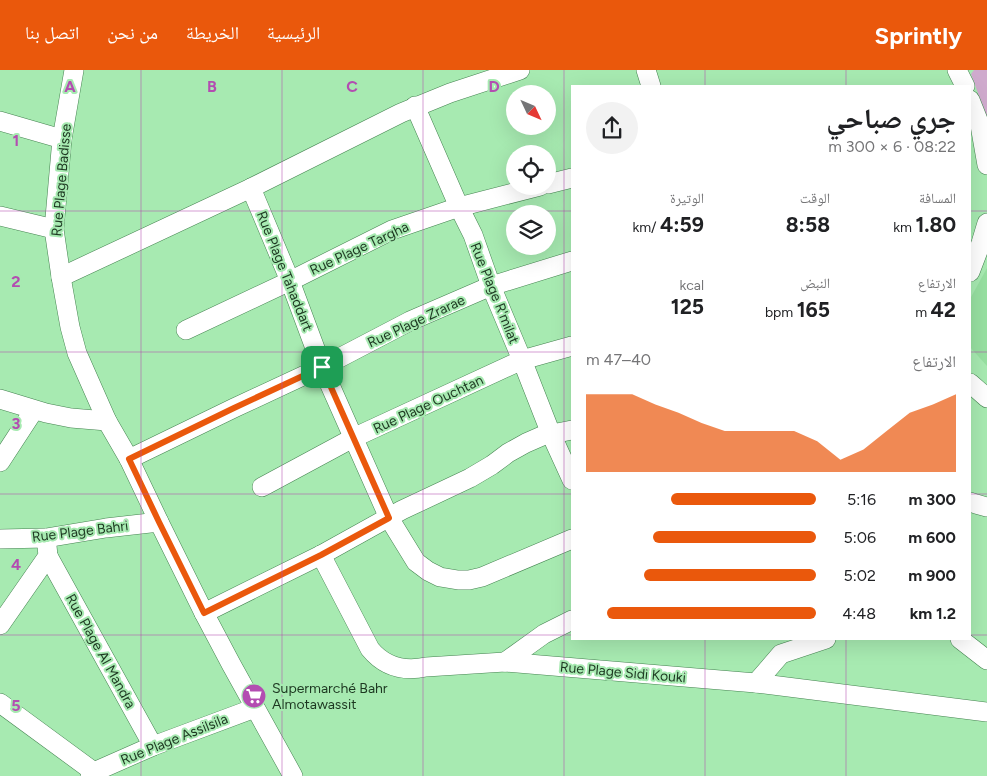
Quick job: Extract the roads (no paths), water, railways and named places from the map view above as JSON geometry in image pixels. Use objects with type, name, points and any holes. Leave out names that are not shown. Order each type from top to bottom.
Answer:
[{"type":"street","name":"Rue Plage Badisse","points":[[74,70],[62,139],[54,229],[60,276],[77,353],[107,421],[129,459],[204,613],[293,776]]},
{"type":"street","points":[[60,276],[251,188],[415,106],[520,70]]},
{"type":"street","points":[[646,70],[651,85]]},
{"type":"street","points":[[957,70],[964,85]]},
{"type":"street","points":[[971,102],[980,125],[981,157]]},
{"type":"street","name":"Rue Plage R'milat","points":[[415,106],[473,235],[491,286],[551,434],[571,478]]},
{"type":"street","points":[[0,121],[62,139]]},
{"type":"street","points":[[556,182],[571,178]]},
{"type":"street","name":"Rue Plage Tahaddart","points":[[251,188],[290,281],[322,367],[353,438],[389,518],[408,551],[420,566],[440,577],[464,581],[482,577],[571,539]]},
{"type":"street","name":"Rue Plage Targha","points":[[186,330],[392,230],[459,207],[506,195]]},
{"type":"street","points":[[0,216],[54,229]]},
{"type":"street","points":[[971,269],[987,223]]},
{"type":"street","name":"Rue Plage Zrarae","points":[[129,459],[322,367],[410,321],[491,286],[571,261]]},
{"type":"street","name":"Rue Plage Ouchtan","points":[[262,487],[353,438],[522,360],[571,346]]},
{"type":"street","points":[[971,384],[987,398]]},
{"type":"street","points":[[0,399],[34,410],[71,418],[107,421]]},
{"type":"street","points":[[0,462],[34,410]]},
{"type":"street","points":[[204,613],[321,555],[402,510],[470,478],[517,447],[551,434],[571,430]]},
{"type":"street","points":[[971,502],[987,506]]},
{"type":"street","name":"Rue Plage Bahri","points":[[0,539],[47,547],[106,528],[159,522]]},
{"type":"street","points":[[0,625],[47,547]]},
{"type":"street","name":"Rue Plage Al Mandra","points":[[47,547],[153,746]]},
{"type":"street","name":"Rue Plage Sidi Kouki","points":[[321,555],[370,649],[376,657],[396,668],[415,670],[426,667],[505,662],[756,683],[987,712]]},
{"type":"street","points":[[505,662],[544,634],[571,620]]},
{"type":"street","points":[[756,683],[781,654],[823,640]]},
{"type":"street","points":[[961,640],[987,660]]},
{"type":"street","name":"Rue Plage Assilsila","points":[[0,703],[92,774],[153,746],[255,708]]},
{"type":"place","name":"Supermarché Bahr Almotawassit","points":[[254,696]]}]
